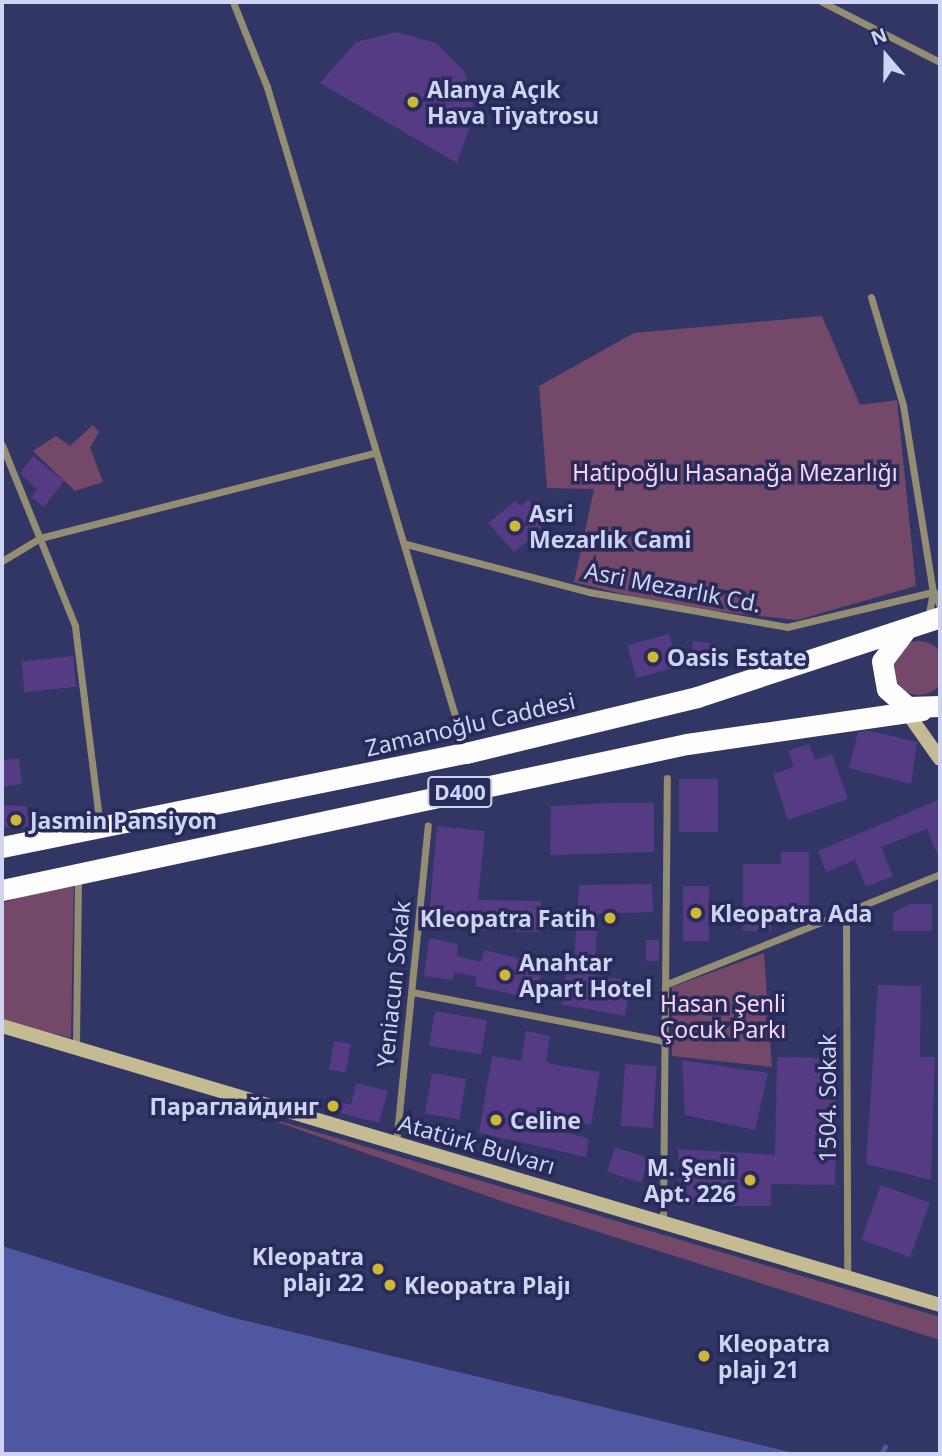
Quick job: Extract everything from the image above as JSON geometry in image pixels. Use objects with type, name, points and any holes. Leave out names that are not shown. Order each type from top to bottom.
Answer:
[{"type":"highway","name":"Zamanoğlu Caddesi","points":[[2,847],[101,830],[466,753],[696,698],[928,625]]},
{"type":"highway","points":[[916,706],[882,661],[928,625]]},
{"type":"highway","name":"D400","points":[[2,890],[687,744],[916,706]]},
{"type":"street","points":[[233,2],[267,87],[374,453],[406,544],[466,753]]},
{"type":"street","points":[[822,2],[940,62]]},
{"type":"street","points":[[870,297],[903,405],[933,592],[940,606]]},
{"type":"street","points":[[2,446],[75,626],[101,830]]},
{"type":"street","points":[[2,561],[40,538],[374,453]]},
{"type":"street","name":"Asri Mezarlık Cd.","points":[[406,544],[589,592],[787,627],[933,592]]},
{"type":"street","points":[[928,625],[933,592]]},
{"type":"street","points":[[916,706],[940,759]]},
{"type":"street","points":[[663,1220],[669,1042],[667,778]]},
{"type":"street","name":"Yeniacun Sokak","points":[[396,1145],[428,826]]},
{"type":"street","points":[[76,1044],[78,872]]},
{"type":"street","points":[[667,984],[846,917],[940,874]]},
{"type":"street","name":"1504. Sokak","points":[[846,917],[847,1278]]},
{"type":"street","points":[[412,992],[669,1042]]},
{"type":"street","name":"Atatürk Bulvarı","points":[[2,1026],[76,1044],[396,1145],[663,1220],[940,1305]]},
{"type":"green space","name":"Hatipoğlu Hasanağa Mezarlığı","points":[[822,316],[860,405],[897,400],[916,586],[797,620],[670,606],[574,582],[594,489],[547,488],[539,386],[634,333]]},
{"type":"green space","points":[[93,425],[99,432],[90,448],[103,482],[75,491],[33,451],[56,436],[70,446]]},
{"type":"green space","points":[[919,641],[938,649],[946,668],[938,687],[919,695],[900,687],[892,668],[900,649]]},
{"type":"green space","points":[[74,880],[71,1038],[2,1021],[2,903]]},
{"type":"green space","name":"Hasan Şenli Çocuk Parkı","points":[[764,953],[772,1067],[672,1056],[672,987]]},
{"type":"green space","points":[[249,1112],[940,1317],[940,1340],[507,1203]]},
{"type":"water","points":[[2,1246],[230,1317],[798,1454],[2,1454]]},
{"type":"building","name":"Alanya Açık Hava Tiyatrosu","points":[[396,32],[436,43],[465,72],[475,112],[457,163],[320,83],[356,42]]},
{"type":"building","points":[[33,456],[64,481],[44,507],[31,497],[37,489],[20,473]]},
{"type":"building","name":"Asri Mezarlık Cami","points":[[529,499],[542,529],[514,552],[488,523],[515,501],[521,506]]},
{"type":"building","name":"Oasis Estate","points":[[669,634],[678,667],[636,678],[627,645]]},
{"type":"building","points":[[693,641],[710,643],[708,658],[691,656]]},
{"type":"building","points":[[73,656],[76,687],[25,692],[21,661]]},
{"type":"building","points":[[870,731],[917,742],[911,784],[849,768],[858,732]]},
{"type":"building","points":[[809,744],[815,760],[832,754],[848,799],[788,820],[773,774],[794,767],[788,751]]},
{"type":"building","points":[[19,758],[22,784],[2,787],[2,760]]},
{"type":"building","points":[[679,779],[718,779],[718,832],[679,832]]},
{"type":"building","points":[[940,799],[940,861],[927,829],[881,847],[893,876],[866,887],[855,860],[826,872],[818,851]]},
{"type":"building","points":[[654,803],[654,852],[550,855],[551,806]]},
{"type":"building","name":"Jasmin Pansiyon","points":[[2,805],[26,806],[30,828],[2,827]]},
{"type":"building","points":[[437,826],[485,831],[478,900],[541,901],[540,932],[428,929]]},
{"type":"building","points":[[781,852],[809,852],[809,916],[771,915],[771,931],[743,931],[743,864],[781,864]]},
{"type":"building","points":[[652,884],[653,912],[598,914],[595,962],[574,963],[579,885]]},
{"type":"building","name":"Kleopatra Ada","points":[[683,886],[709,886],[709,941],[683,941]]},
{"type":"building","points":[[910,904],[932,904],[932,931],[893,931],[893,913]]},
{"type":"building","name":"Anahtar Apart Hotel","points":[[429,938],[458,944],[457,956],[481,962],[484,950],[527,960],[524,970],[541,974],[535,999],[475,986],[477,977],[455,972],[453,980],[424,976]]},
{"type":"building","points":[[646,940],[659,940],[659,961],[646,961]]},
{"type":"building","points":[[567,970],[631,981],[625,1016],[561,1004]]},
{"type":"building","points":[[878,985],[921,986],[920,1057],[935,1057],[931,1180],[866,1164]]},
{"type":"building","points":[[435,1011],[487,1020],[481,1055],[429,1045]]},
{"type":"building","points":[[526,1031],[550,1036],[546,1061],[551,1064],[600,1072],[591,1124],[543,1125],[589,1139],[586,1157],[479,1133],[492,1056],[521,1061]]},
{"type":"building","points":[[334,1041],[351,1044],[346,1073],[329,1070]]},
{"type":"building","points":[[777,1057],[837,1058],[835,1185],[771,1184],[771,1206],[729,1206],[729,1192],[699,1192],[698,1204],[680,1204],[678,1149],[775,1155]]},
{"type":"building","points":[[682,1060],[768,1073],[755,1130],[685,1115]]},
{"type":"building","points":[[625,1064],[657,1066],[653,1128],[621,1126]]},
{"type":"building","points":[[432,1073],[466,1079],[459,1119],[425,1113]]},
{"type":"building","points":[[356,1083],[388,1091],[379,1123],[328,1110],[331,1100],[351,1105]]},
{"type":"building","points":[[615,1147],[649,1158],[641,1183],[607,1172]]},
{"type":"building","points":[[881,1185],[930,1203],[910,1257],[861,1240]]},
{"type":"waterway","points":[[881,1454],[885,1447]]},
{"type":"place","name":"Alanya Açık Hava Tiyatrosu","points":[[413,102]]},
{"type":"place","name":"Asri Mezarlık Cami","points":[[515,526]]},
{"type":"place","name":"Oasis Estate","points":[[653,657]]},
{"type":"place","name":"Jasmin Pansiyon","points":[[16,820]]},
{"type":"place","name":"Kleopatra Ada","points":[[696,913]]},
{"type":"place","name":"Kleopatra Fatih","points":[[610,918]]},
{"type":"place","name":"Anahtar Apart Hotel","points":[[505,975]]},
{"type":"place","name":"Параглайдинг","points":[[333,1106]]},
{"type":"place","name":"Celine","points":[[496,1120]]},
{"type":"place","name":"M. Şenli Apt. 226","points":[[750,1180]]},
{"type":"place","name":"Kleopatra plajı 22","points":[[378,1269]]},
{"type":"place","name":"Kleopatra Plajı","points":[[390,1285]]},
{"type":"place","name":"Kleopatra plajı 21","points":[[704,1356]]}]
